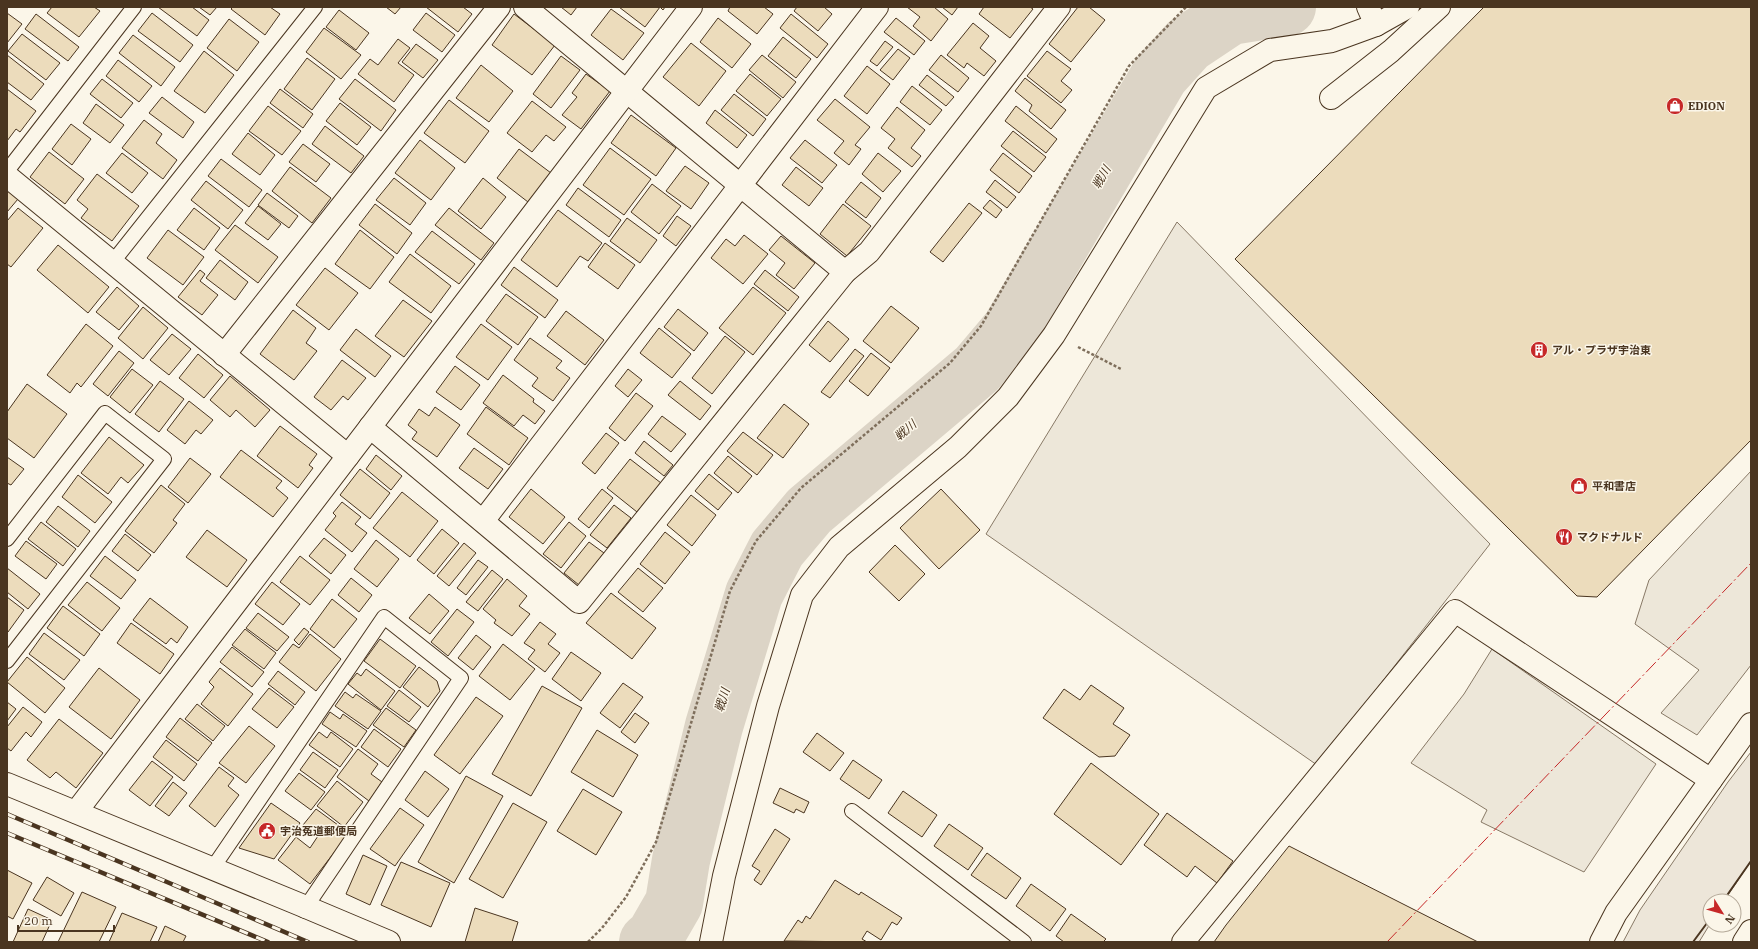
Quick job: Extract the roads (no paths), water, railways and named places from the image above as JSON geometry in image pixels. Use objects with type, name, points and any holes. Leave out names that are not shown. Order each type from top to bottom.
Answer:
[{"type":"main road","points":[[224,355],[499,7]]},
{"type":"main road","points":[[525,7],[845,272]]},
{"type":"main road","points":[[76,812],[691,7]]},
{"type":"main road","points":[[483,522],[877,7]]},
{"type":"main road","points":[[370,427],[579,602],[845,272],[869,252],[1059,7]]},
{"type":"main road","points":[[711,942],[724,876],[768,706],[802,595],[839,547],[958,447],[1008,397],[1054,335],[1206,88],[1270,50],[1332,41],[1371,14],[1408,7]]},
{"type":"main road","points":[[1331,98],[1391,51],[1439,7]]},
{"type":"main road","points":[[7,176],[348,456]]},
{"type":"main road","points":[[1182,942],[1455,611],[1711,780]]},
{"type":"main road","points":[[1601,942],[1616,914],[1751,724]]},
{"type":"main road","points":[[7,784],[389,942]]},
{"type":"main road","points":[[1744,942],[1751,931]]},
{"type":"lane","points":[[7,171],[134,7]]},
{"type":"lane","points":[[112,263],[315,7]]},
{"type":"lane","points":[[7,539],[105,413],[164,458],[7,661]]},
{"type":"lane","points":[[212,869],[384,616],[460,678],[306,907]]},
{"type":"lane","points":[[852,811],[1024,942]]},
{"type":"waterway","name":"戦川","points":[[648,942],[655,936],[674,903],[681,860],[714,726],[754,594],[777,549],[809,511],[977,369],[1010,330],[1160,75],[1188,44],[1230,16],[1287,7]]},
{"type":"railway","points":[[7,814],[308,942]]},
{"type":"railway","points":[[7,833],[268,942]]},
{"type":"place","name":"EDION","points":[[1675,106]]},
{"type":"place","name":"アル・プラザ宇治東","points":[[1539,350]]},
{"type":"place","name":"平和書店","points":[[1579,486]]},
{"type":"place","name":"マクドナルド","points":[[1564,537]]},
{"type":"place","name":"宇治菟道郵便局","points":[[267,831]]}]
